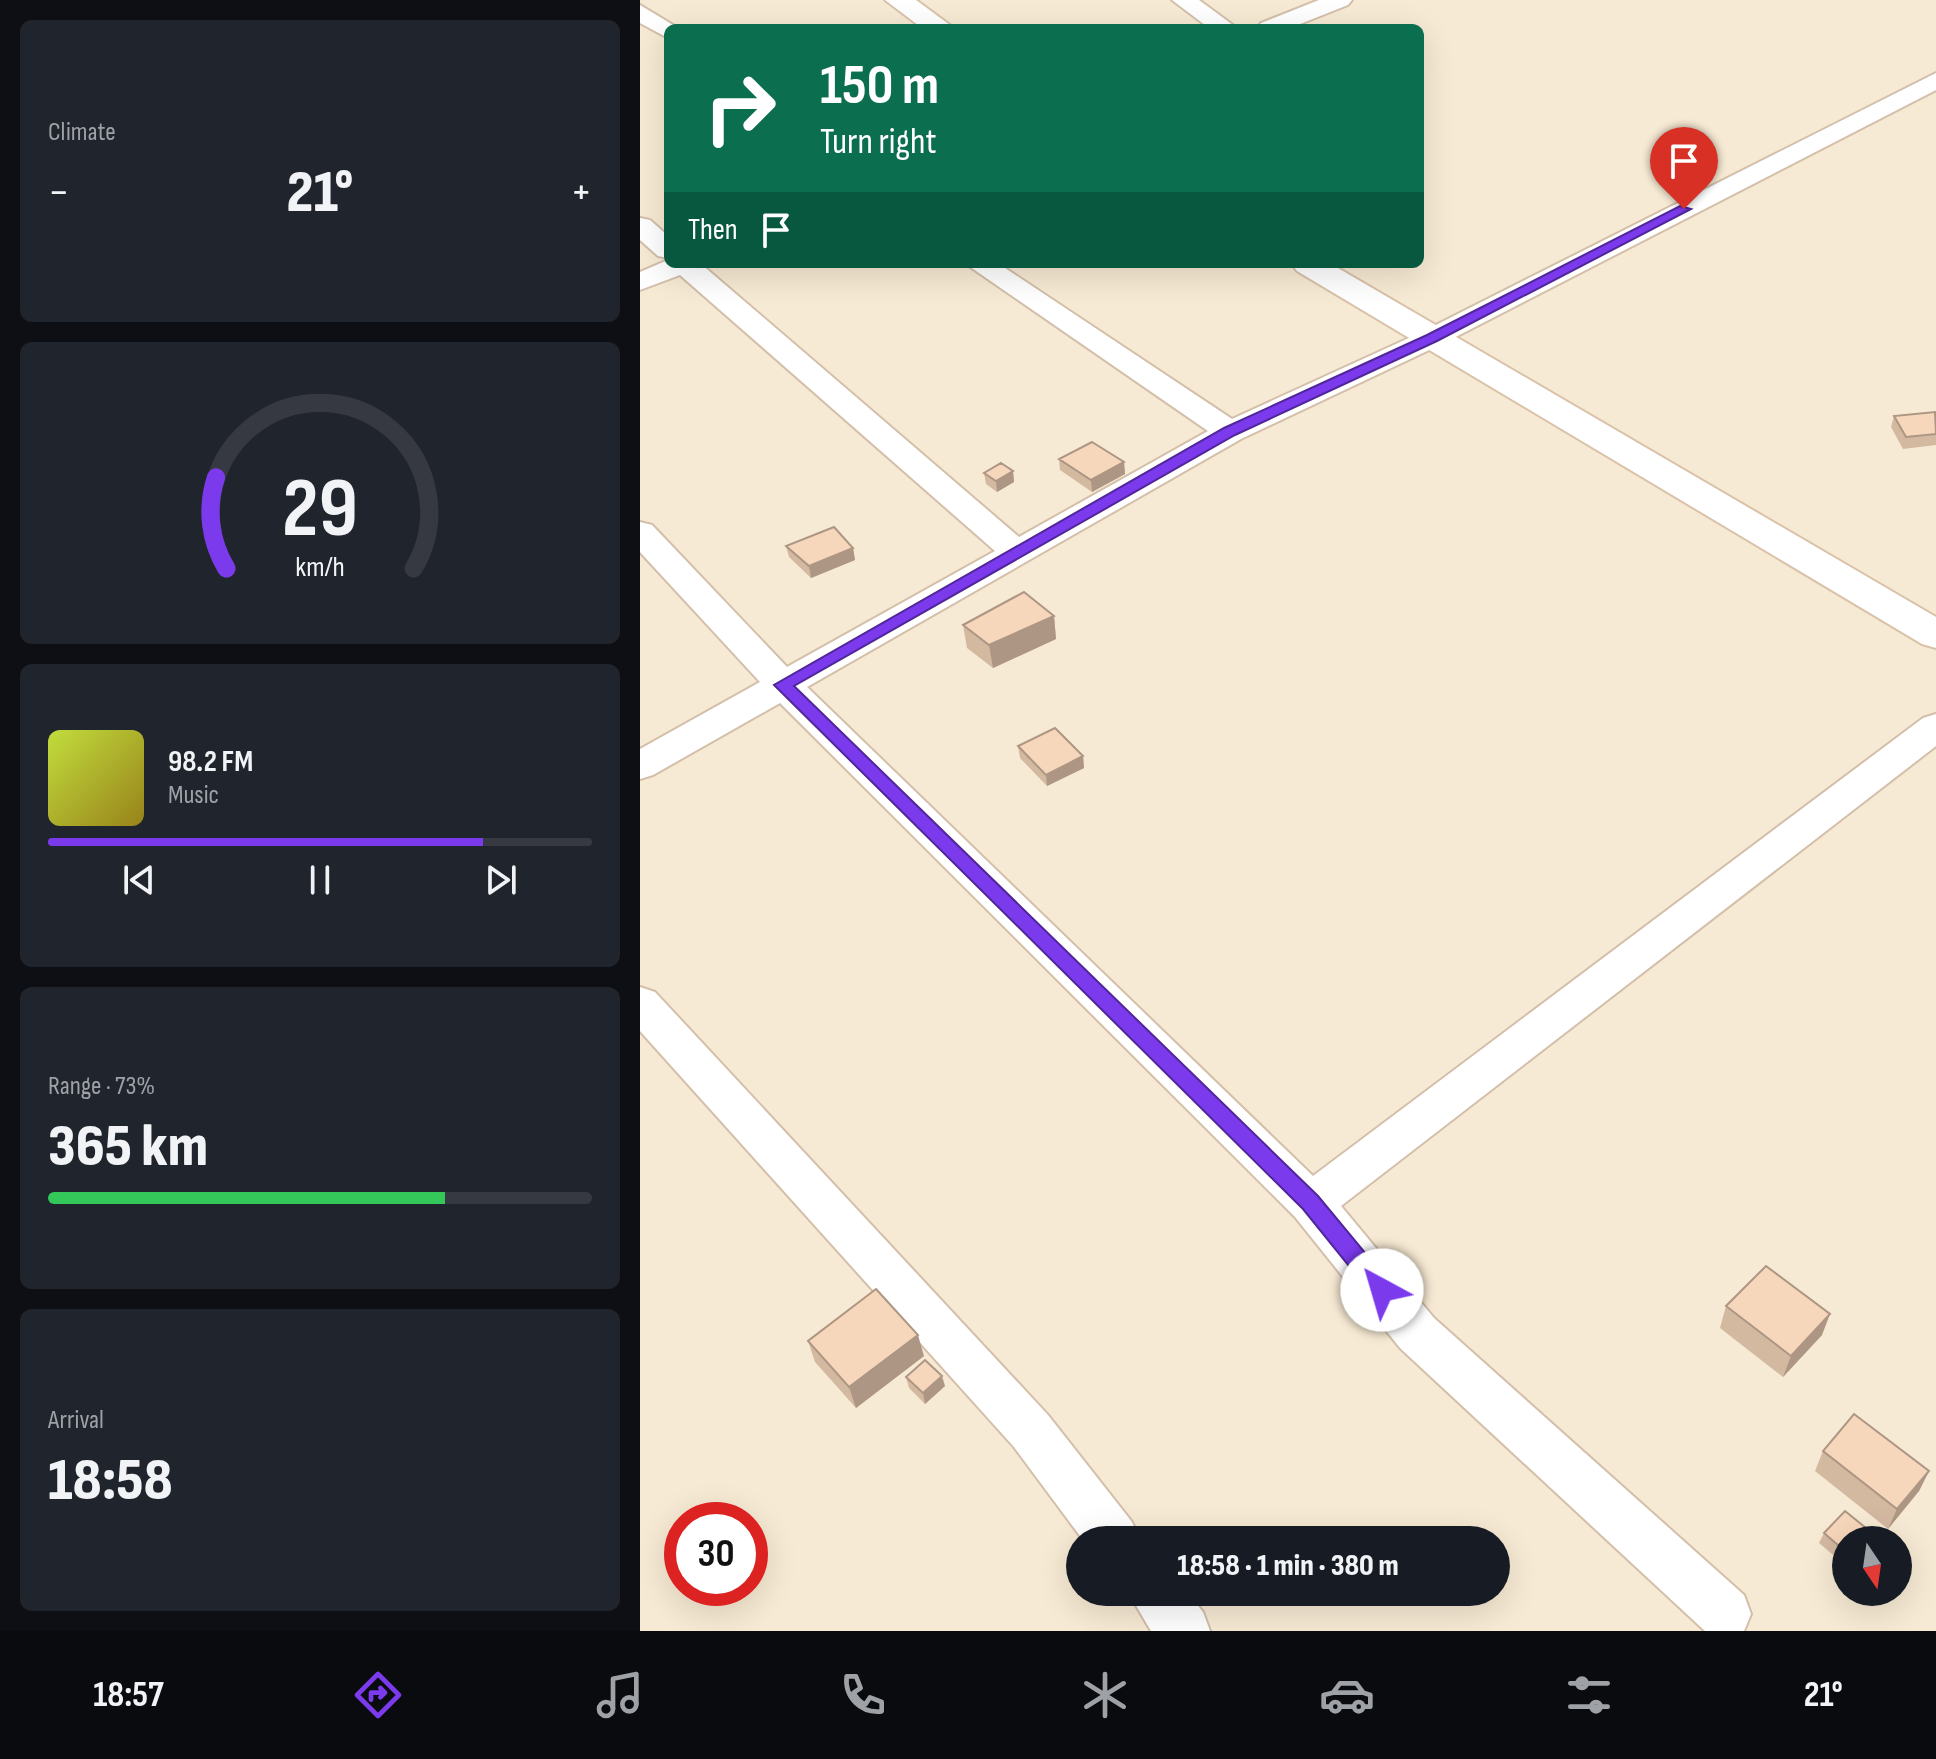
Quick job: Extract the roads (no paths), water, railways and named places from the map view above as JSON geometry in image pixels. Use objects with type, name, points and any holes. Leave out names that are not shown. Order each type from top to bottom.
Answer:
[{"type":"street","points":[[898,0],[934,24]]},
{"type":"street","points":[[1184,0],[1219,24]]},
{"type":"street","points":[[1279,24],[1340,0]]},
{"type":"street","points":[[640,12],[664,28]]},
{"type":"street","points":[[640,766],[1230,432],[1432,338],[1936,80]]},
{"type":"street","points":[[640,226],[664,247]]},
{"type":"street","points":[[640,282],[673,268]]},
{"type":"street","points":[[688,268],[1017,553]]},
{"type":"street","points":[[986,268],[1230,432]]},
{"type":"street","points":[[1315,268],[1936,635]]},
{"type":"street","points":[[640,532],[783,685],[1311,1203],[1417,1333],[1725,1614]]},
{"type":"street","points":[[1311,1203],[1936,727]]},
{"type":"street","points":[[640,1003],[1031,1431],[1103,1526]]},
{"type":"street","points":[[1165,1606],[1184,1631]]}]
